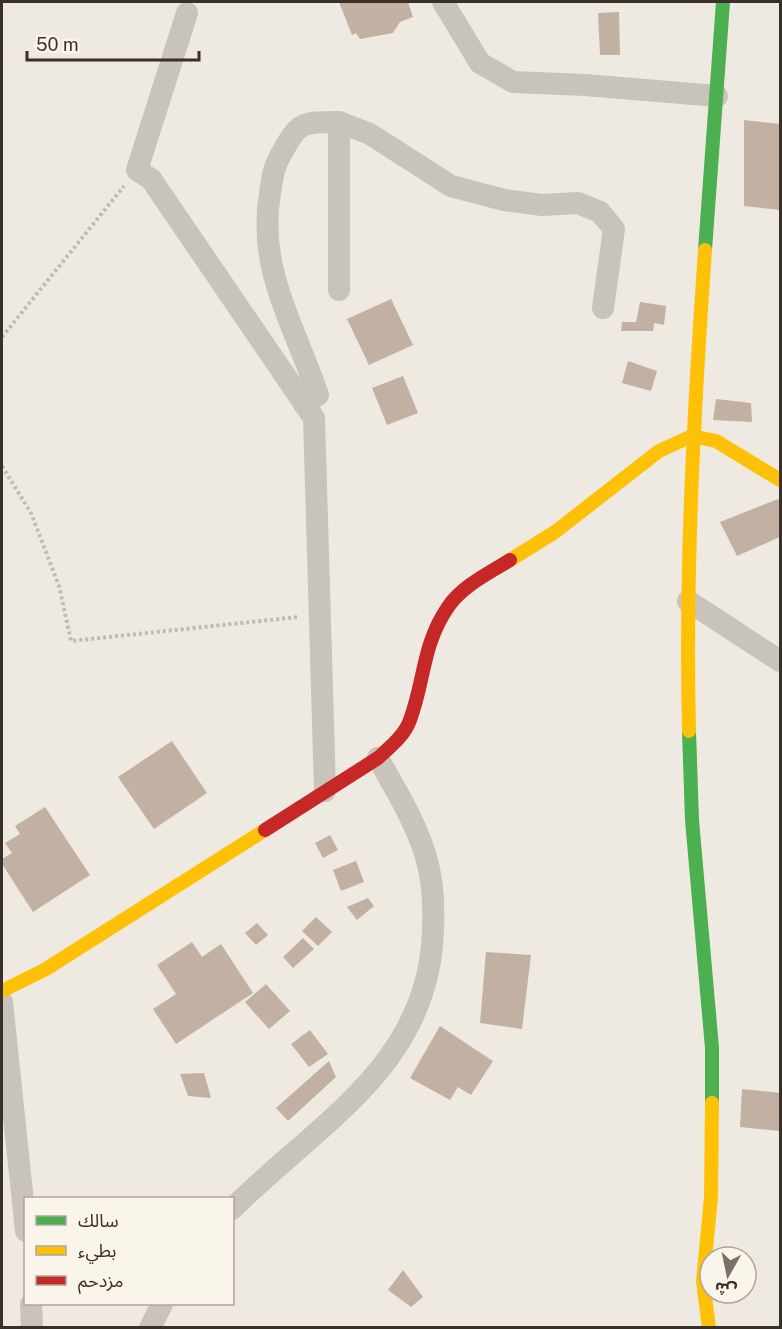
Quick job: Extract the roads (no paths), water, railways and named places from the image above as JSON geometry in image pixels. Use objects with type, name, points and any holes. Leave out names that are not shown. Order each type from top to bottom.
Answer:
[{"type":"street","points":[[443,2],[480,63],[513,82],[585,85],[717,96]]},
{"type":"street","points":[[709,1328],[703,1281],[711,1197],[712,1048],[692,820],[688,601],[692,436],[723,2]]},
{"type":"street","points":[[187,13],[137,170],[152,179],[314,418],[325,790]]},
{"type":"street","points":[[304,404],[318,395],[278,295],[266,245],[266,217],[274,167],[295,130],[310,122],[339,122],[369,134],[451,186],[542,205],[578,203],[600,212],[614,229],[603,308]]},
{"type":"street","points":[[339,122],[339,290]]},
{"type":"street","points":[[2,991],[46,969],[378,758],[394,744],[410,721],[429,640],[438,620],[463,590],[555,532],[659,451],[692,436],[716,441],[780,480]]},
{"type":"street","points":[[688,601],[780,661]]},
{"type":"street","points":[[234,1207],[364,1087],[399,1045],[423,997],[433,949],[432,885],[426,856],[378,758]]},
{"type":"street","points":[[2,1002],[24,1212]]},
{"type":"street","points":[[31,1305],[32,1328]]},
{"type":"street","points":[[150,1328],[162,1305]]}]
